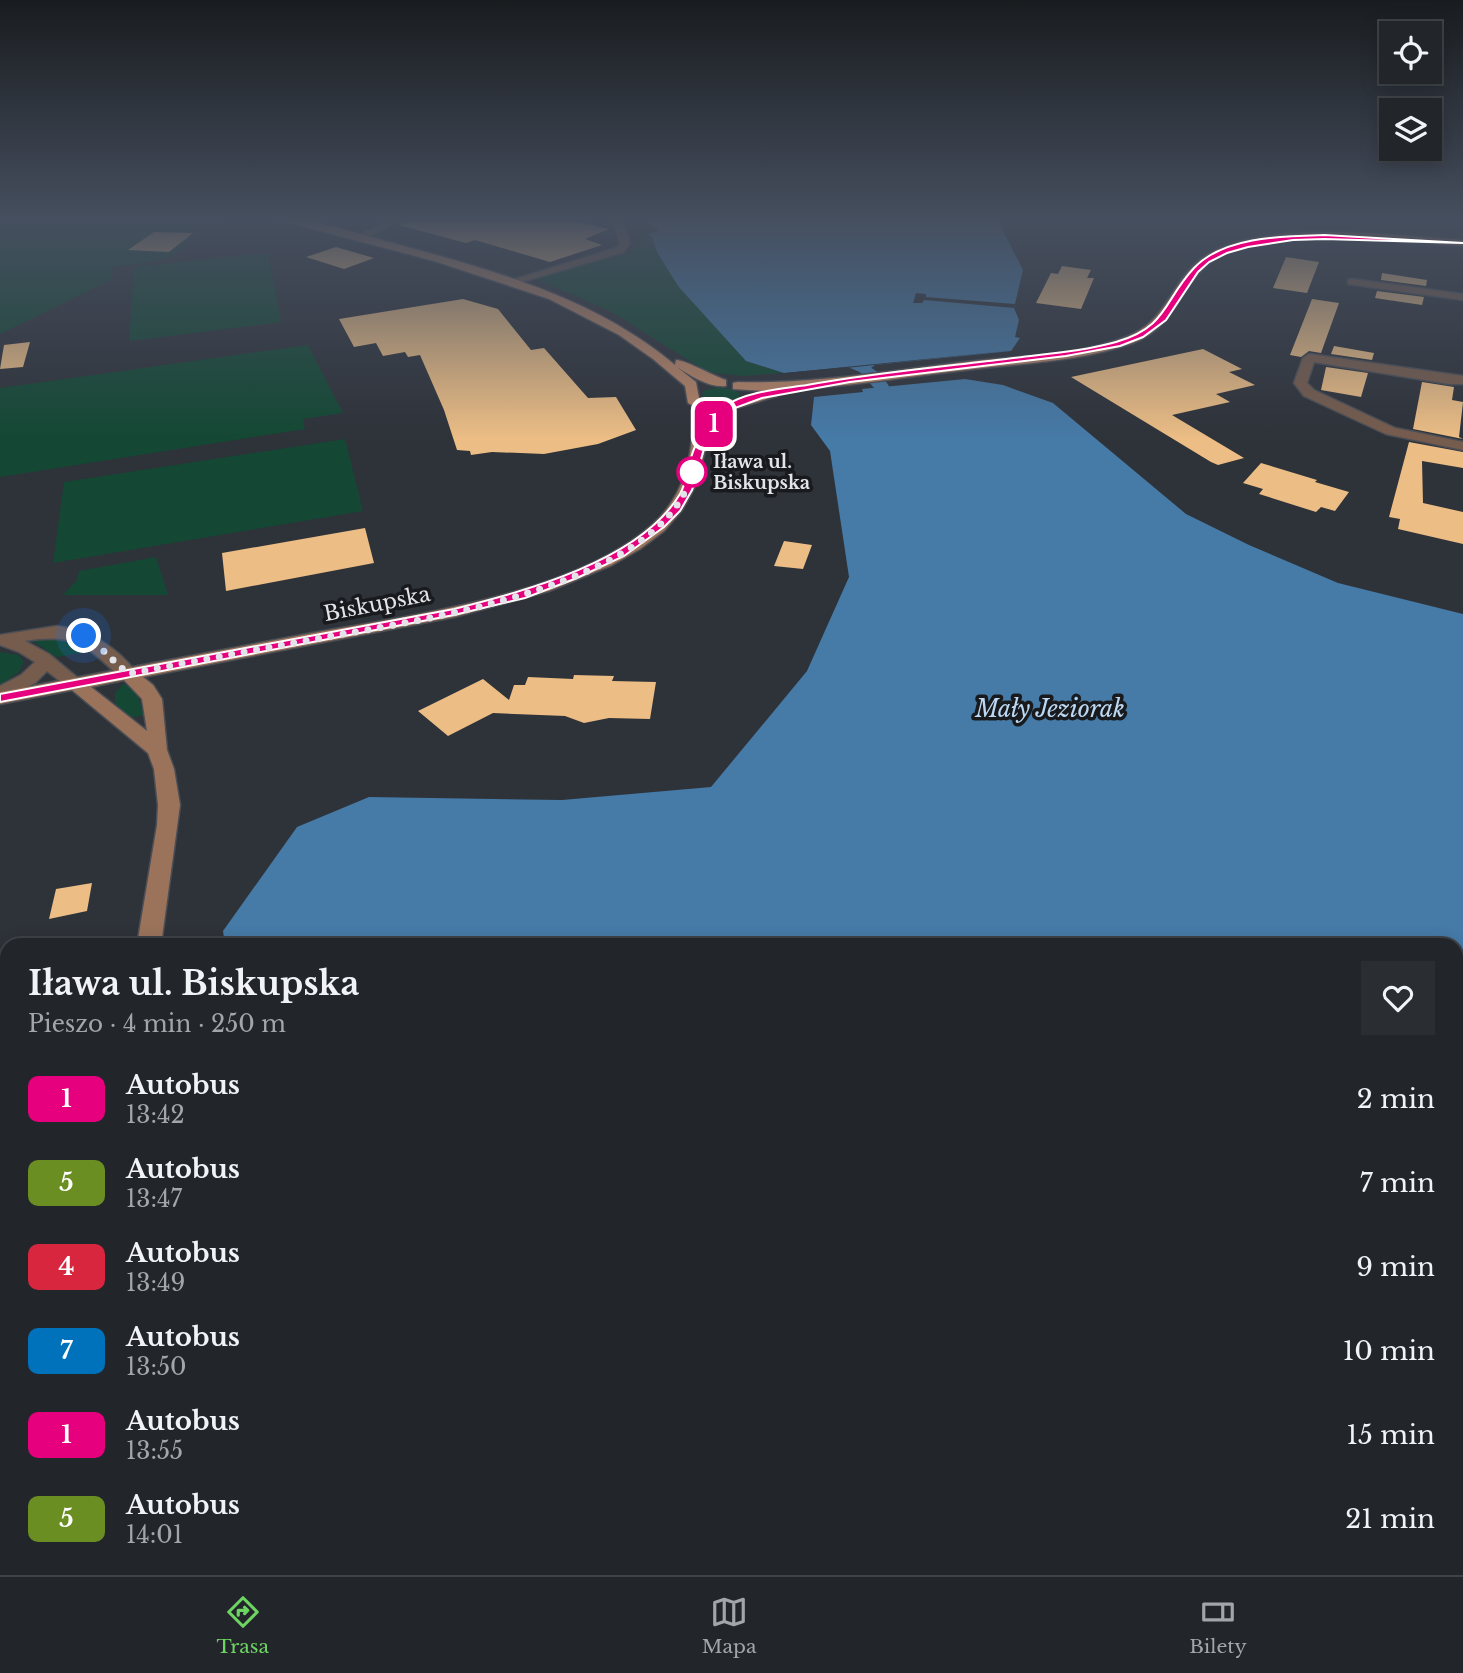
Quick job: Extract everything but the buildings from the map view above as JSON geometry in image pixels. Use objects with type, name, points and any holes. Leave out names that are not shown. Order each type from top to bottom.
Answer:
[{"type":"main road","points":[[539,290],[580,306],[698,375],[738,386],[850,380],[1084,351],[1128,340],[1153,328],[1164,319],[1182,290]]},
{"type":"main road","points":[[635,340],[684,378],[691,385],[696,398]]},
{"type":"main road","points":[[696,398],[729,407],[747,400],[850,380]]},
{"type":"main road","points":[[696,398],[704,386],[721,383]]},
{"type":"main road","points":[[738,386],[748,392],[747,400]]},
{"type":"street","points":[[1411,290],[1463,298]]},
{"type":"street","points":[[1463,380],[1448,380],[1309,358],[1300,383],[1309,393],[1391,431],[1463,446]]},
{"type":"street","name":"Biskupska","points":[[696,398],[699,449]]},
{"type":"street","name":"Biskupska","points":[[0,696],[454,612],[521,595],[573,576],[620,553],[660,525],[676,509],[687,490],[699,449],[713,425],[729,407]]},
{"type":"street","points":[[1,640],[38,632],[84,636],[146,689],[152,699],[157,733],[156,750],[167,787],[168,825],[150,938]]},
{"type":"street","points":[[1,640],[30,648],[44,663],[76,684],[156,750]]},
{"type":"street","points":[[152,699],[173,675],[203,660]]},
{"type":"street","points":[[0,696],[28,679],[44,663]]},
{"type":"green space","points":[[0,290],[89,290],[0,334]]},
{"type":"green space","points":[[132,290],[275,290],[281,322],[129,341]]},
{"type":"green space","points":[[562,290],[689,290],[746,361],[784,373],[743,376],[707,372],[612,312]]},
{"type":"green space","points":[[308,345],[343,413],[303,419],[305,429],[0,477],[0,388]]},
{"type":"green space","points":[[717,387],[732,389],[739,393],[739,397],[721,404],[702,398],[703,391]]},
{"type":"green space","points":[[345,439],[363,511],[53,563],[64,482]]},
{"type":"green space","points":[[156,557],[168,595],[63,595],[77,580],[79,571]]},
{"type":"green space","points":[[23,639],[71,640],[89,652],[56,657],[36,643]]},
{"type":"green space","points":[[0,652],[19,655],[24,662],[19,672],[0,685]]},
{"type":"green space","points":[[123,684],[135,692],[144,715],[129,718],[115,703],[115,693]]},
{"type":"water","points":[[682,290],[1018,290],[1014,308],[1019,320],[1015,337],[1020,338],[1011,351],[875,365],[871,368],[873,372],[862,373],[848,367],[784,373],[746,361]]},
{"type":"water","name":"Mały Jeziorak","points":[[965,379],[1003,385],[1053,403],[1186,514],[1249,545],[1338,583],[1463,614],[1463,938],[224,938],[223,931],[297,827],[369,797],[562,800],[711,787],[807,671],[849,577],[830,451],[811,425],[814,397],[863,392],[862,389]]},
{"type":"pier","points":[[916,293],[926,294],[926,297],[1015,304],[1014,308],[924,300],[922,303],[913,303]]},
{"type":"pier","points":[[1016,350],[780,375],[775,374]]},
{"type":"waterway","points":[[868,372],[881,386]]},
{"type":"bus line","name":"1","points":[[0,698],[400,623],[454,612],[545,587],[620,553],[660,525],[676,509],[687,490],[699,449],[713,425],[729,407],[760,396],[850,380],[1066,354],[1117,344],[1153,328],[1164,319],[1183,290]]},
{"type":"place","name":"Iława ul. Biskupska","points":[[692,472]]},
{"type":"route","points":[[84,636],[128,674],[400,623],[507,599],[573,576],[645,538],[676,509],[687,490],[692,472]]}]
